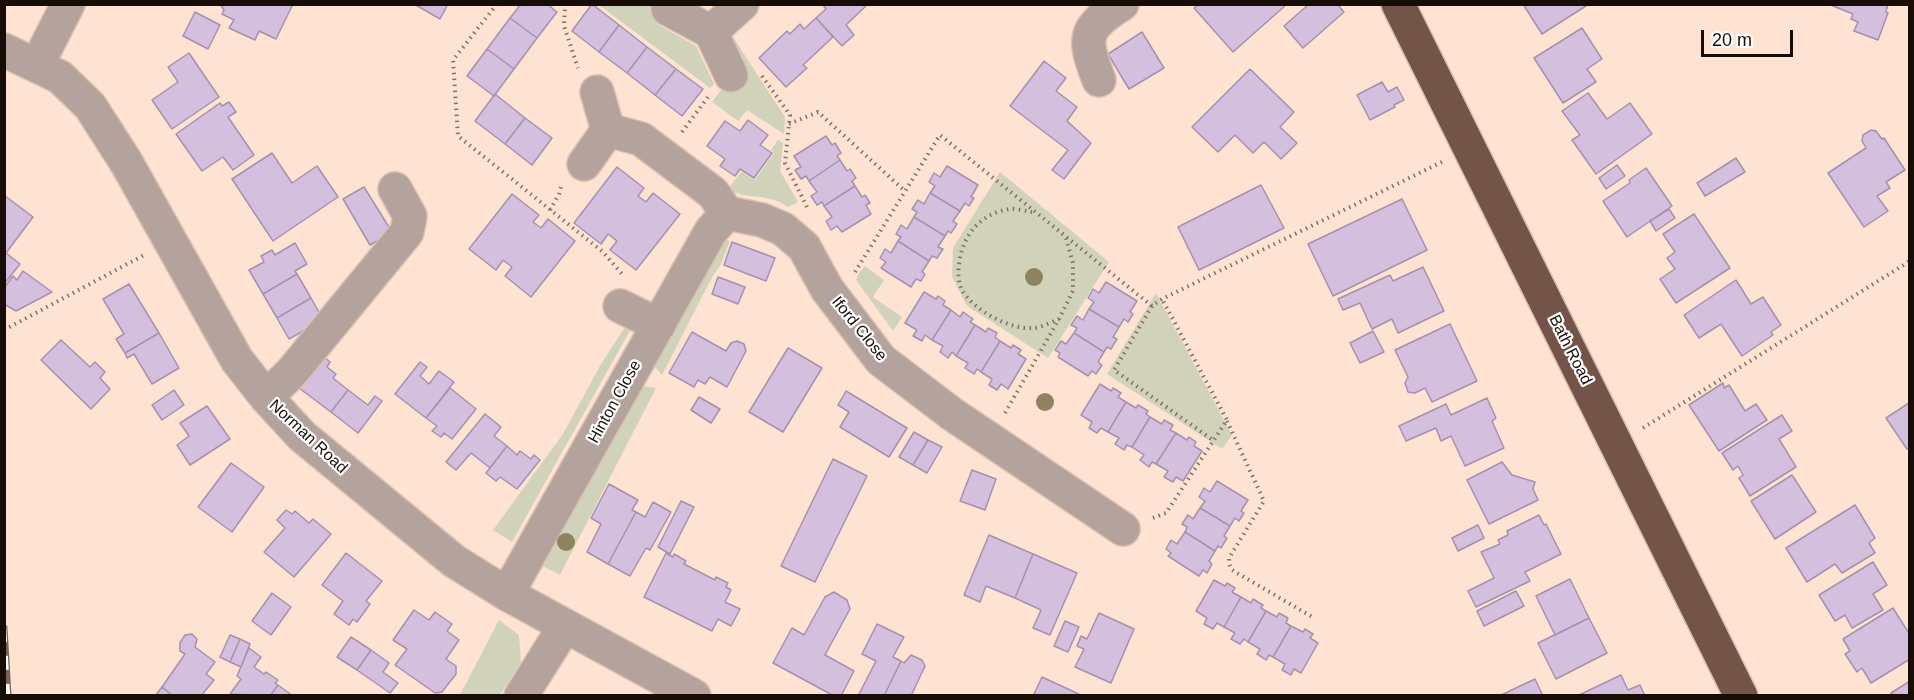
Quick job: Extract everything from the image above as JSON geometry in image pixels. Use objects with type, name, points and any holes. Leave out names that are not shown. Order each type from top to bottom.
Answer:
[{"type":"highway","name":"Bath Road","points":[[1398,4],[1740,696]]},
{"type":"street","points":[[37,65],[68,4]]},
{"type":"street","points":[[711,32],[742,4]]},
{"type":"street","points":[[1099,80],[1088,52],[1088,36],[1106,14],[1122,4]]},
{"type":"street","points":[[668,9],[711,32],[733,79]]},
{"type":"street","name":"Norman Road","points":[[4,50],[60,77],[90,106],[126,162],[237,360],[266,398],[303,436],[454,561],[507,594],[694,696]]},
{"type":"street","points":[[597,92],[608,130]]},
{"type":"street","points":[[608,130],[641,139],[713,193],[727,213]]},
{"type":"street","points":[[584,164],[608,130]]},
{"type":"street","points":[[266,398],[292,372],[406,232],[410,216],[395,189]]},
{"type":"street","name":"Iford Close","points":[[727,213],[762,220],[783,229],[804,247],[836,301],[881,360],[990,439],[1123,529]]},
{"type":"street","name":"Hinton Close","points":[[507,594],[711,231],[727,213]]},
{"type":"street","points":[[622,291],[659,325]]},
{"type":"street","points":[[522,696],[565,626]]},
{"type":"path","points":[[497,4],[453,60],[458,136],[603,252],[622,291]]},
{"type":"path","points":[[663,156],[733,79],[790,115],[785,163],[807,206],[793,238]]},
{"type":"path","points":[[789,124],[818,112],[905,191]]},
{"type":"path","points":[[836,301],[940,135],[1152,306]]},
{"type":"path","points":[[1213,440],[1114,370],[1152,306],[1162,298],[1469,148]]},
{"type":"path","points":[[1034,212],[1010,209],[979,221],[969,233],[957,270],[962,290],[980,310],[1014,327],[1034,328],[1059,320]]},
{"type":"path","points":[[990,439],[1059,320],[1073,291],[1073,263],[1066,237]]},
{"type":"path","points":[[4,330],[170,242]]},
{"type":"path","points":[[1617,444],[1910,261]]},
{"type":"path","points":[[1162,298],[1227,420],[1263,501],[1229,558],[1229,564],[1232,570],[1314,618]]},
{"type":"path","points":[[1123,529],[1166,513],[1227,420]]},
{"type":"green space","points":[[599,5],[669,5],[657,24],[696,46],[714,84],[710,88]]},
{"type":"green space","points":[[733,37],[785,117],[784,134],[747,110],[738,121],[712,102],[724,86],[728,39]]},
{"type":"green space","points":[[778,140],[783,143],[780,171],[798,202],[788,207],[773,199],[743,195],[730,190],[730,186],[741,172],[755,180],[774,153],[771,150]]},
{"type":"green space","points":[[1000,172],[1109,262],[1048,358],[967,306],[952,277],[953,248]]},
{"type":"green space","points":[[723,239],[730,241],[720,266],[712,277],[662,375],[653,365]]},
{"type":"green space","points":[[865,266],[884,280],[873,297],[902,317],[893,331],[856,280]]},
{"type":"green space","points":[[1156,293],[1232,435],[1222,449],[1107,374]]},
{"type":"green space","points":[[627,324],[632,327],[512,542],[493,530],[563,434],[601,364]]},
{"type":"green space","points":[[642,386],[656,388],[560,575],[543,566]]},
{"type":"green space","points":[[499,620],[519,635],[521,662],[500,695],[460,695]]},
{"type":"building","points":[[220,4],[288,4],[292,6],[276,39],[259,31],[255,40],[229,28],[234,20],[222,14],[224,10]]},
{"type":"building","points":[[414,4],[448,4],[440,19]]},
{"type":"building","points":[[521,4],[547,4],[557,12],[537,38],[510,18]]},
{"type":"building","points":[[592,4],[619,25],[599,52],[572,31]]},
{"type":"building","points":[[822,4],[868,4],[846,25],[854,35],[842,46],[816,18],[826,9]]},
{"type":"building","points":[[1195,4],[1287,4],[1233,52],[1194,8],[1197,6]]},
{"type":"building","points":[[1309,4],[1337,4],[1344,12],[1303,48],[1284,26]]},
{"type":"building","points":[[1523,4],[1589,4],[1542,34]]},
{"type":"building","points":[[1828,4],[1888,4],[1886,12],[1888,13],[1878,40],[1854,31],[1858,22],[1851,19],[1853,14]]},
{"type":"building","points":[[195,12],[220,25],[208,49],[183,36]]},
{"type":"building","points":[[510,18],[537,38],[514,69],[487,49]]},
{"type":"building","points":[[816,18],[833,37],[803,65],[807,68],[786,87],[759,58],[787,31],[790,34],[800,24],[804,29]]},
{"type":"building","points":[[619,25],[647,47],[627,73],[599,52]]},
{"type":"building","points":[[1582,28],[1602,59],[1587,69],[1596,82],[1563,103],[1534,58]]},
{"type":"building","points":[[1142,32],[1164,68],[1129,89],[1108,54]]},
{"type":"building","points":[[647,47],[676,69],[655,95],[627,73]]},
{"type":"building","points":[[487,49],[514,69],[494,96],[467,76]]},
{"type":"building","points":[[189,53],[219,97],[172,129],[152,100],[178,82],[168,67]]},
{"type":"building","points":[[1044,61],[1066,78],[1056,91],[1077,107],[1067,121],[1091,143],[1064,179],[1052,170],[1068,150],[1010,106]]},
{"type":"building","points":[[676,69],[703,89],[682,116],[655,95]]},
{"type":"building","points":[[1250,69],[1294,112],[1280,127],[1297,143],[1281,159],[1264,142],[1253,153],[1235,135],[1218,152],[1192,127]]},
{"type":"building","points":[[1382,82],[1388,92],[1397,87],[1404,100],[1370,120],[1357,95]]},
{"type":"building","points":[[1588,93],[1607,119],[1630,103],[1652,134],[1596,174],[1572,140],[1580,135],[1562,111]]},
{"type":"building","points":[[495,94],[525,118],[505,144],[475,121]]},
{"type":"building","points":[[229,102],[236,112],[228,117],[254,155],[233,170],[223,157],[202,171],[176,134],[220,103],[222,106]]},
{"type":"building","points":[[525,118],[552,138],[532,165],[505,144]]},
{"type":"building","points":[[748,120],[768,135],[760,145],[772,153],[754,178],[740,169],[735,176],[720,166],[725,159],[707,146],[725,121],[740,131]]},
{"type":"building","points":[[1871,130],[1876,131],[1882,139],[1884,138],[1905,170],[1886,182],[1890,188],[1877,196],[1888,211],[1864,227],[1828,173],[1866,148],[1862,141],[1863,135]]},
{"type":"building","points":[[826,136],[832,145],[835,143],[841,153],[837,156],[840,160],[809,181],[806,176],[801,179],[795,170],[801,167],[794,156]]},
{"type":"building","points":[[272,153],[292,183],[317,166],[338,197],[273,241],[232,179]]},
{"type":"building","points":[[1736,158],[1745,172],[1705,196],[1697,183]]},
{"type":"building","points":[[840,160],[847,171],[850,169],[856,178],[852,181],[855,186],[824,206],[822,202],[817,205],[811,196],[817,192],[809,181]]},
{"type":"building","points":[[1617,165],[1625,176],[1606,189],[1599,178]]},
{"type":"building","points":[[947,166],[978,185],[969,206],[965,203],[960,211],[930,193],[935,186],[929,182],[934,173],[940,177]]},
{"type":"building","points":[[617,167],[644,188],[638,196],[646,202],[653,193],[680,214],[636,270],[610,250],[617,241],[608,234],[601,244],[574,223]]},
{"type":"building","points":[[1646,168],[1672,206],[1627,237],[1603,201],[1630,183],[1629,180]]},
{"type":"building","points":[[1261,185],[1284,228],[1199,270],[1178,227]]},
{"type":"building","points":[[855,186],[862,197],[865,195],[870,203],[866,205],[871,214],[842,232],[837,226],[831,230],[826,221],[832,217],[824,206]]},
{"type":"building","points":[[364,187],[392,232],[370,245],[343,199]]},
{"type":"building","points":[[930,193],[960,211],[953,221],[957,224],[951,233],[948,231],[945,236],[914,217],[917,212],[912,209],[918,200],[924,204]]},
{"type":"building","points":[[512,194],[539,215],[533,222],[541,228],[548,219],[575,241],[531,297],[505,276],[512,267],[503,260],[496,270],[469,249]]},
{"type":"building","points":[[4,195],[33,217],[6,253],[20,264],[4,284]]},
{"type":"building","points":[[1402,199],[1427,250],[1333,296],[1308,244]]},
{"type":"building","points":[[1669,209],[1675,218],[1656,231],[1650,221]]},
{"type":"building","points":[[1694,214],[1730,268],[1676,303],[1660,279],[1675,269],[1667,258],[1675,252],[1663,234]]},
{"type":"building","points":[[914,217],[945,236],[938,247],[943,249],[937,258],[932,256],[929,261],[898,241],[901,237],[896,234],[901,225],[907,229]]},
{"type":"building","points":[[898,241],[929,261],[922,272],[925,274],[921,281],[916,279],[911,287],[881,268],[886,262],[880,258],[885,249],[891,253]]},
{"type":"building","points":[[732,242],[775,258],[766,281],[724,265]]},
{"type":"building","points":[[295,243],[307,264],[295,271],[297,274],[263,294],[249,270],[264,262],[261,256],[272,250],[275,255]]},
{"type":"building","points":[[1423,267],[1444,311],[1398,333],[1392,319],[1372,329],[1360,303],[1343,310],[1338,299],[1390,275],[1393,281]]},
{"type":"building","points":[[23,271],[52,292],[16,311],[4,304],[4,288],[13,276],[17,280]]},
{"type":"building","points":[[297,274],[311,298],[277,318],[263,294]]},
{"type":"building","points":[[718,277],[745,287],[738,304],[712,294]]},
{"type":"building","points":[[1736,280],[1751,304],[1763,297],[1781,325],[1771,332],[1773,335],[1742,356],[1721,324],[1699,338],[1684,315]]},
{"type":"building","points":[[1106,282],[1137,301],[1130,312],[1133,314],[1128,322],[1124,319],[1119,327],[1089,309],[1094,302],[1088,298],[1093,289],[1099,293]]},
{"type":"building","points":[[129,284],[159,333],[125,353],[116,339],[124,334],[103,299]]},
{"type":"building","points":[[924,292],[936,299],[938,296],[945,301],[943,305],[951,310],[932,340],[925,335],[922,341],[913,336],[917,330],[905,323]]},
{"type":"building","points":[[311,298],[325,323],[307,334],[305,330],[289,339],[277,318]]},
{"type":"building","points":[[1089,309],[1119,327],[1113,337],[1117,339],[1111,349],[1107,347],[1104,352],[1074,333],[1077,328],[1071,325],[1077,316],[1083,320]]},
{"type":"building","points":[[951,310],[960,317],[963,312],[973,319],[970,322],[975,325],[956,356],[952,352],[948,358],[940,352],[943,346],[932,340]]},
{"type":"building","points":[[1450,324],[1477,381],[1432,402],[1425,388],[1415,393],[1408,392],[1405,383],[1408,377],[1395,350]]},
{"type":"building","points":[[975,325],[986,332],[988,328],[997,333],[995,337],[1000,341],[981,372],[977,369],[974,374],[965,368],[968,363],[956,356]]},
{"type":"building","points":[[1373,331],[1384,352],[1360,363],[1350,343]]},
{"type":"building","points":[[692,332],[726,351],[731,343],[737,341],[744,344],[746,351],[727,387],[710,377],[705,384],[698,380],[694,387],[669,373]]},
{"type":"building","points":[[159,333],[179,368],[152,384],[134,354],[127,358],[125,353]]},
{"type":"building","points":[[1074,333],[1104,352],[1098,362],[1102,365],[1096,374],[1092,371],[1088,376],[1058,357],[1060,353],[1055,350],[1061,341],[1066,344]]},
{"type":"building","points":[[61,340],[90,367],[95,362],[105,372],[100,378],[110,389],[91,409],[41,360]]},
{"type":"building","points":[[1000,341],[1011,348],[1013,345],[1021,350],[1018,354],[1026,359],[1008,389],[1001,384],[997,390],[989,385],[992,379],[981,372]]},
{"type":"building","points":[[788,348],[822,368],[783,432],[749,412]]},
{"type":"building","points":[[323,356],[330,362],[327,367],[336,374],[333,378],[348,390],[331,412],[299,388]]},
{"type":"building","points":[[420,362],[427,367],[420,376],[429,384],[439,371],[454,382],[426,418],[395,394]]},
{"type":"building","points":[[1723,383],[1724,388],[1729,385],[1745,411],[1756,404],[1767,420],[1719,451],[1689,405]]},
{"type":"building","points":[[1100,384],[1111,391],[1113,388],[1121,393],[1118,397],[1126,402],[1108,432],[1101,428],[1097,433],[1089,428],[1092,422],[1081,415]]},
{"type":"building","points":[[450,388],[476,409],[452,439],[444,433],[441,437],[432,431],[437,426],[426,418]]},
{"type":"building","points":[[174,390],[184,405],[162,420],[152,405]]},
{"type":"building","points":[[348,390],[368,405],[375,396],[382,401],[358,433],[331,412]]},
{"type":"building","points":[[846,391],[907,428],[889,457],[840,427],[849,412],[838,405]]},
{"type":"building","points":[[699,397],[720,409],[711,423],[691,410]]},
{"type":"building","points":[[1487,398],[1496,418],[1492,421],[1504,448],[1465,466],[1451,436],[1441,441],[1436,428],[1406,441],[1399,426],[1446,404],[1451,415]]},
{"type":"building","points":[[1126,402],[1148,411],[1146,414],[1150,417],[1132,447],[1127,445],[1124,450],[1115,444],[1119,438],[1108,432]]},
{"type":"building","points":[[1909,403],[1910,448],[1907,449],[1886,418]]},
{"type":"building","points":[[207,406],[230,439],[190,465],[177,445],[189,436],[180,423]]},
{"type":"building","points":[[485,414],[501,427],[494,436],[507,446],[490,468],[471,453],[456,470],[446,462]]},
{"type":"building","points":[[1782,415],[1792,431],[1779,439],[1796,467],[1750,496],[1739,478],[1743,475],[1738,466],[1733,470],[1722,453]]},
{"type":"building","points":[[1150,417],[1162,424],[1164,420],[1173,425],[1170,430],[1176,433],[1156,464],[1152,462],[1149,467],[1140,460],[1144,455],[1132,447]]},
{"type":"building","points":[[914,432],[928,440],[913,465],[899,457]]},
{"type":"building","points":[[1176,433],[1187,440],[1189,437],[1196,442],[1194,446],[1202,451],[1183,481],[1176,477],[1173,482],[1164,477],[1168,471],[1156,464]]},
{"type":"building","points":[[928,440],[942,447],[927,473],[913,465]]},
{"type":"building","points":[[507,446],[517,455],[520,451],[531,459],[534,455],[540,460],[517,489],[500,477],[496,481],[486,473]]},
{"type":"building","points":[[833,459],[867,476],[815,582],[781,566]]},
{"type":"building","points":[[1502,462],[1512,475],[1535,482],[1533,489],[1538,500],[1489,524],[1467,480]]},
{"type":"building","points":[[231,463],[264,487],[232,532],[198,507]]},
{"type":"building","points":[[972,470],[996,479],[985,510],[960,501]]},
{"type":"building","points":[[1792,475],[1816,512],[1775,539],[1751,501]]},
{"type":"building","points":[[1217,481],[1248,500],[1241,511],[1244,513],[1239,521],[1235,518],[1230,526],[1200,508],[1205,501],[1199,497],[1204,488],[1210,492]]},
{"type":"building","points":[[609,484],[638,500],[632,510],[636,512],[608,564],[587,552],[601,524],[591,518]]},
{"type":"building","points":[[681,501],[694,507],[670,554],[658,547]]},
{"type":"building","points":[[653,502],[671,512],[650,550],[646,548],[630,576],[608,564],[636,512],[645,517]]},
{"type":"building","points":[[1855,505],[1875,538],[1869,543],[1875,553],[1842,573],[1835,564],[1807,582],[1786,548]]},
{"type":"building","points":[[1200,508],[1230,526],[1221,548],[1218,546],[1215,551],[1185,532],[1187,527],[1182,524],[1188,515],[1193,519]]},
{"type":"building","points":[[286,510],[292,514],[295,511],[309,523],[313,519],[331,534],[294,577],[264,552],[285,528],[277,520]]},
{"type":"building","points":[[1539,515],[1561,554],[1525,572],[1530,581],[1476,607],[1468,591],[1494,578],[1481,552],[1500,544],[1498,540],[1508,535],[1507,531]]},
{"type":"building","points":[[1478,525],[1484,538],[1458,551],[1452,538]]},
{"type":"building","points":[[1185,532],[1215,551],[1209,561],[1212,564],[1207,573],[1203,570],[1199,576],[1168,556],[1171,553],[1166,549],[1171,540],[1177,544]]},
{"type":"building","points":[[989,535],[1033,554],[1015,598],[986,586],[980,602],[964,595]]},
{"type":"building","points":[[346,553],[382,581],[366,601],[370,604],[357,622],[353,619],[349,625],[334,614],[343,601],[322,585]]},
{"type":"building","points":[[666,553],[673,557],[674,554],[686,561],[684,564],[715,580],[716,577],[728,583],[726,587],[731,590],[725,602],[740,609],[731,626],[718,619],[712,631],[644,597]]},
{"type":"building","points":[[1033,554],[1077,573],[1050,635],[1033,628],[1041,610],[1015,598]]},
{"type":"building","points":[[1873,562],[1887,585],[1873,594],[1883,610],[1852,628],[1845,615],[1835,621],[1819,595]]},
{"type":"building","points":[[1570,579],[1589,618],[1555,635],[1536,596]]},
{"type":"building","points":[[1214,580],[1225,586],[1227,583],[1235,588],[1232,592],[1241,597],[1224,627],[1217,623],[1213,629],[1204,624],[1207,618],[1196,611]]},
{"type":"building","points":[[1516,591],[1524,606],[1484,626],[1477,611]]},
{"type":"building","points":[[834,592],[847,600],[850,609],[825,655],[854,671],[841,696],[834,696],[773,663],[792,628],[804,635],[825,597]]},
{"type":"building","points":[[272,593],[291,607],[271,635],[252,621]]},
{"type":"building","points":[[1241,597],[1251,603],[1253,599],[1263,605],[1261,608],[1266,611],[1248,642],[1244,639],[1240,644],[1231,639],[1235,633],[1224,627]]},
{"type":"building","points":[[1893,608],[1910,635],[1910,659],[1871,683],[1862,668],[1857,672],[1845,654],[1850,651],[1843,639]]},
{"type":"building","points":[[414,610],[429,620],[435,612],[452,624],[447,631],[459,640],[446,659],[456,666],[456,674],[442,692],[435,693],[395,665],[407,649],[393,640]]},
{"type":"building","points":[[1266,611],[1277,617],[1279,613],[1288,618],[1286,623],[1291,626],[1273,657],[1269,655],[1266,660],[1257,654],[1260,649],[1248,642]]},
{"type":"building","points":[[1099,613],[1134,629],[1111,683],[1075,667],[1084,649],[1077,646],[1081,636],[1087,639]]},
{"type":"building","points":[[1589,618],[1607,653],[1556,679],[1538,643]]},
{"type":"building","points":[[1065,621],[1079,627],[1068,652],[1054,646]]},
{"type":"building","points":[[877,624],[904,637],[893,657],[901,661],[884,696],[858,696],[876,661],[862,654]]},
{"type":"building","points":[[1291,626],[1303,632],[1305,629],[1313,634],[1310,638],[1318,643],[1301,673],[1294,669],[1291,675],[1282,670],[1285,664],[1273,657]]},
{"type":"building","points":[[192,634],[197,639],[195,647],[215,662],[206,674],[214,680],[201,696],[173,696],[162,687],[185,654],[180,651],[180,643],[185,635]]},
{"type":"building","points":[[230,635],[240,639],[230,662],[220,657]]},
{"type":"building","points":[[351,637],[371,650],[357,670],[337,657]]},
{"type":"building","points":[[240,639],[250,644],[241,667],[230,662]]},
{"type":"building","points":[[249,648],[261,657],[254,667],[278,680],[275,683],[278,685],[270,696],[230,694],[241,679],[237,676]]},
{"type":"building","points":[[371,650],[389,663],[383,672],[398,683],[390,693],[357,670]]},
{"type":"building","points":[[911,655],[922,660],[925,666],[911,696],[884,696],[901,661],[904,663]]},
{"type":"building","points":[[1621,675],[1628,690],[1640,685],[1645,696],[1577,696]]},
{"type":"building","points":[[1042,677],[1083,696],[1038,696],[1034,694]]},
{"type":"building","points":[[1535,679],[1543,696],[1499,696]]},
{"type":"building","points":[[1910,681],[1910,696],[1892,696],[1891,693]]},
{"type":"building","points":[[278,685],[293,696],[270,696]]},
{"type":"building","points":[[162,687],[173,696],[155,696]]},
{"type":"railway","points":[[4,628],[8,696]]}]
